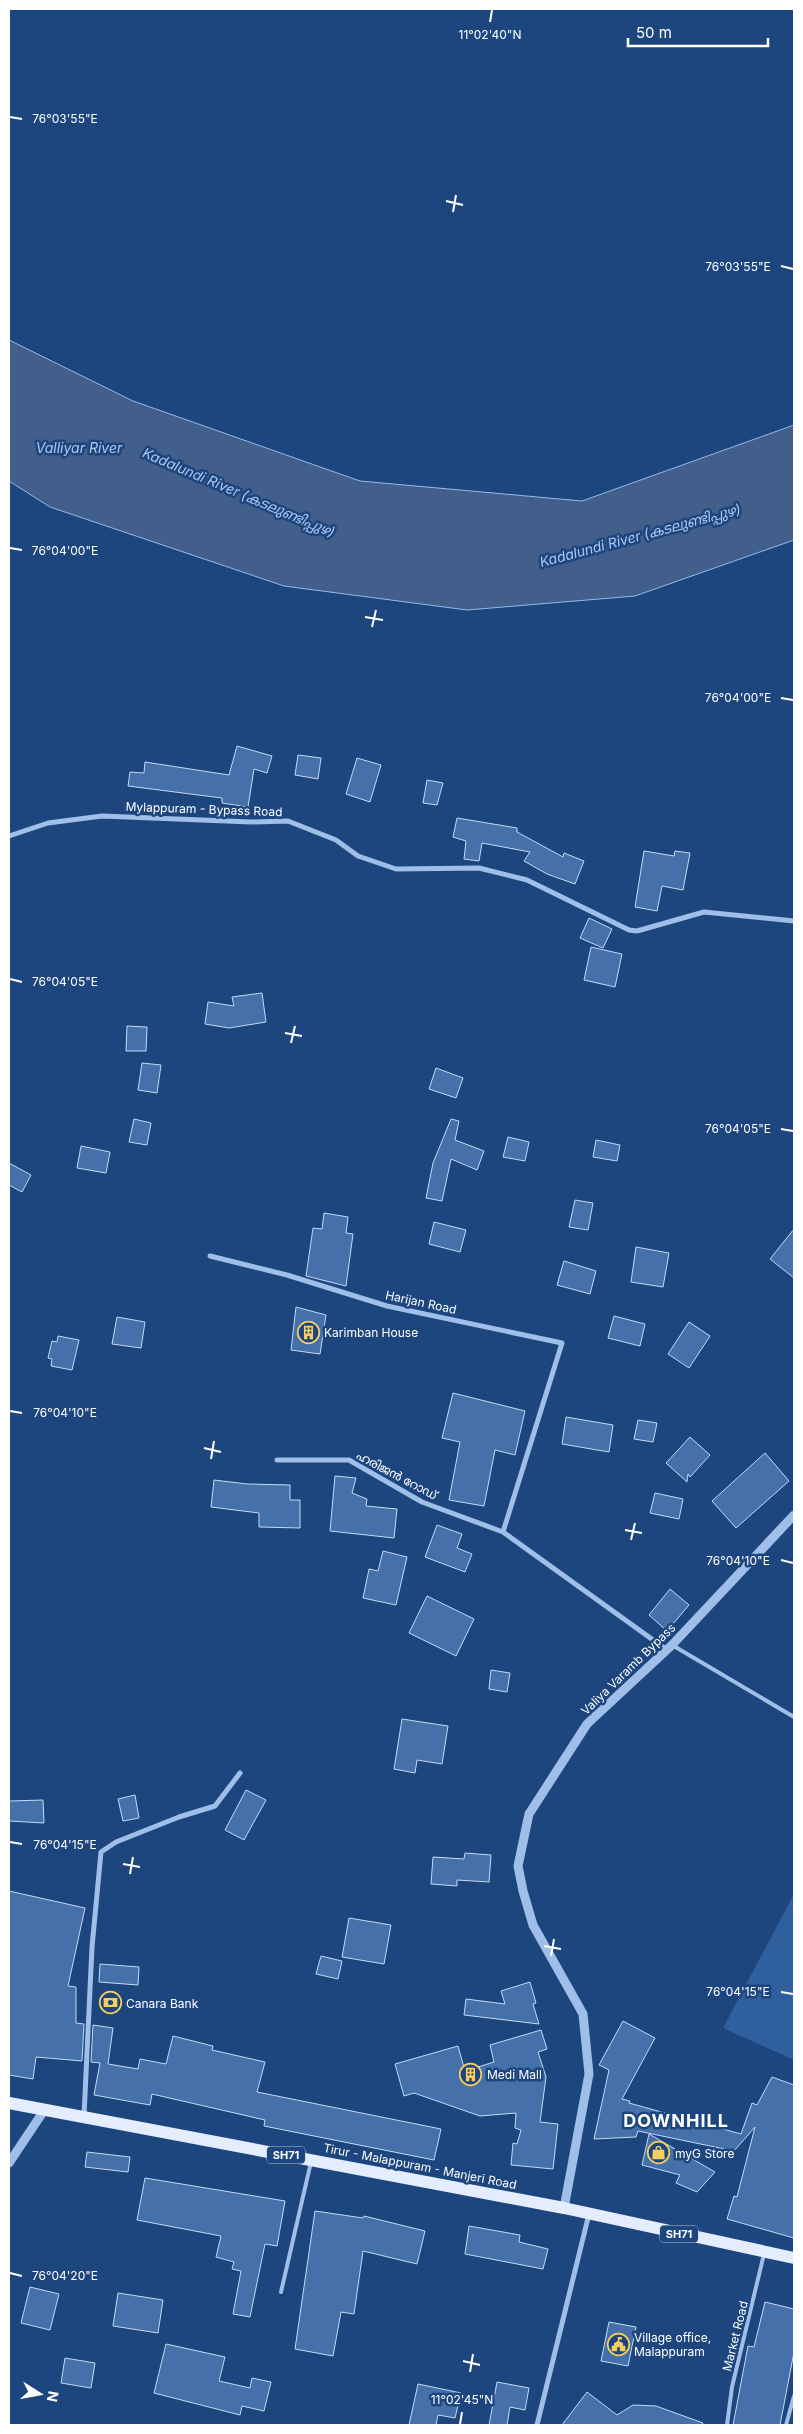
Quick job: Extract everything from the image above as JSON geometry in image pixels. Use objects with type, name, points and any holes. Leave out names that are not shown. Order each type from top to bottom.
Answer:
[{"type":"main road","name":"Tirur - Malappuram - Manjeri Road","points":[[9,2103],[564,2208],[794,2258]]},
{"type":"street","name":"Mylappuram - Bypass Road","points":[[9,836],[48,823],[102,816],[251,822],[288,821],[336,840],[358,856],[396,869],[479,868],[527,880],[629,930],[644,930],[704,912],[794,921]]},
{"type":"street","name":"Harijan Road","points":[[210,1256],[287,1275],[387,1306],[562,1342],[503,1532]]},
{"type":"street","name":"ഹരിജൻ റോഡ്","points":[[277,1460],[349,1460],[422,1502],[503,1532],[669,1647]]},
{"type":"street","name":"Valiya Varamb Bypass","points":[[564,2208],[589,2074],[583,2014],[533,1925],[518,1866],[529,1814],[588,1724],[669,1647],[794,1515]]},
{"type":"street","points":[[84,2117],[92,1947],[101,1852],[116,1842],[179,1817],[215,1806],[240,1773]]},
{"type":"street","points":[[9,2163],[45,2109]]},
{"type":"street","points":[[537,2425],[589,2214]]},
{"type":"lane","points":[[669,1647],[794,1717]]},
{"type":"lane","points":[[281,2292],[312,2160]]},
{"type":"lane","name":"Market Road","points":[[727,2425],[732,2387],[765,2253]]},
{"type":"lane","points":[[786,2425],[794,2396]]},
{"type":"shaded area","points":[[794,1894],[794,2060],[723,2028]]},
{"type":"water","name":"Valliyar River","points":[[9,340],[133,401],[360,481],[582,501],[794,425],[794,540],[635,596],[467,610],[284,586],[50,507],[9,481]]},
{"type":"building","points":[[237,746],[272,756],[267,773],[254,769],[248,807],[222,803],[222,798],[128,786],[130,772],[144,773],[145,762],[229,775]]},
{"type":"building","points":[[298,755],[321,758],[318,779],[295,775]]},
{"type":"building","points":[[357,758],[381,765],[370,802],[346,794]]},
{"type":"building","points":[[427,780],[443,783],[437,805],[423,803]]},
{"type":"building","points":[[457,818],[517,828],[517,832],[563,857],[564,853],[584,861],[575,884],[547,874],[524,861],[530,852],[482,843],[479,861],[464,859],[466,841],[453,837]]},
{"type":"building","points":[[644,851],[674,856],[675,851],[690,853],[683,890],[662,886],[657,911],[635,907]]},
{"type":"building","points":[[589,918],[612,929],[603,948],[580,938]]},
{"type":"building","points":[[591,947],[622,954],[615,987],[584,980]]},
{"type":"building","points":[[262,993],[266,1022],[229,1028],[205,1024],[208,1002],[234,1006],[232,997]]},
{"type":"building","points":[[127,1026],[147,1027],[146,1051],[126,1051]]},
{"type":"building","points":[[142,1063],[161,1065],[157,1093],[138,1090]]},
{"type":"building","points":[[436,1068],[463,1078],[456,1098],[429,1089]]},
{"type":"building","points":[[134,1119],[151,1123],[147,1145],[129,1142]]},
{"type":"building","points":[[451,1119],[459,1121],[455,1140],[484,1151],[477,1170],[451,1159],[442,1201],[426,1198],[433,1163]]},
{"type":"building","points":[[508,1137],[529,1142],[525,1161],[503,1157]]},
{"type":"building","points":[[596,1140],[620,1145],[617,1161],[593,1157]]},
{"type":"building","points":[[81,1146],[110,1152],[106,1173],[77,1168]]},
{"type":"building","points":[[9,1163],[31,1175],[22,1192],[9,1185]]},
{"type":"building","points":[[575,1200],[593,1203],[588,1230],[569,1227]]},
{"type":"building","points":[[324,1213],[348,1217],[346,1233],[353,1234],[346,1286],[306,1276],[313,1228],[322,1229]]},
{"type":"building","points":[[434,1222],[466,1230],[460,1252],[429,1244]]},
{"type":"building","points":[[794,1229],[794,1278],[770,1259]]},
{"type":"building","points":[[636,1247],[669,1253],[663,1287],[631,1282]]},
{"type":"building","points":[[564,1261],[596,1271],[590,1294],[557,1285]]},
{"type":"building","name":"Karimban House","points":[[296,1307],[326,1315],[320,1354],[291,1350]]},
{"type":"building","points":[[614,1316],[645,1324],[640,1346],[608,1338]]},
{"type":"building","points":[[117,1317],[145,1322],[141,1348],[112,1344]]},
{"type":"building","points":[[689,1322],[710,1336],[689,1368],[668,1354]]},
{"type":"building","points":[[58,1336],[79,1340],[72,1370],[51,1366],[52,1359],[48,1358],[52,1341],[57,1342]]},
{"type":"building","points":[[453,1393],[525,1411],[515,1455],[495,1450],[484,1506],[449,1500],[460,1442],[442,1438]]},
{"type":"building","points":[[566,1417],[613,1425],[609,1452],[562,1444]]},
{"type":"building","points":[[638,1420],[657,1423],[653,1442],[634,1439]]},
{"type":"building","points":[[690,1437],[710,1455],[690,1477],[688,1474],[687,1482],[666,1463]]},
{"type":"building","points":[[765,1453],[789,1481],[736,1528],[712,1501]]},
{"type":"building","points":[[335,1476],[356,1478],[352,1493],[367,1499],[366,1506],[397,1509],[394,1538],[330,1531]]},
{"type":"building","points":[[214,1480],[247,1484],[290,1485],[290,1500],[300,1500],[300,1528],[259,1527],[259,1513],[211,1507]]},
{"type":"building","points":[[655,1493],[683,1499],[679,1519],[650,1513]]},
{"type":"building","points":[[437,1525],[462,1534],[457,1548],[472,1554],[465,1572],[425,1557]]},
{"type":"building","points":[[383,1551],[407,1557],[396,1605],[363,1598],[369,1569],[378,1571]]},
{"type":"building","points":[[670,1589],[689,1605],[667,1631],[649,1615]]},
{"type":"building","points":[[427,1596],[474,1619],[456,1656],[409,1633]]},
{"type":"building","points":[[491,1670],[510,1673],[507,1692],[489,1689]]},
{"type":"building","points":[[402,1719],[448,1726],[442,1764],[417,1760],[415,1773],[394,1769]]},
{"type":"building","points":[[246,1790],[266,1800],[244,1840],[225,1830]]},
{"type":"building","points":[[135,1795],[139,1818],[123,1821],[118,1799]]},
{"type":"building","points":[[43,1800],[44,1823],[9,1821],[9,1801]]},
{"type":"building","points":[[465,1853],[491,1855],[489,1882],[457,1880],[457,1886],[431,1884],[433,1857],[464,1859]]},
{"type":"building","points":[[9,1891],[85,1908],[68,1986],[76,1987],[76,2023],[84,2024],[82,2061],[36,2057],[33,2079],[9,2075]]},
{"type":"building","points":[[349,1918],[391,1925],[384,1964],[342,1957]]},
{"type":"building","points":[[321,1956],[342,1961],[338,1979],[316,1974]]},
{"type":"building","points":[[100,1964],[139,1967],[138,1985],[99,1982]]},
{"type":"building","points":[[530,1982],[536,2003],[533,2004],[539,2024],[464,2015],[466,1999],[505,2004],[501,1991]]},
{"type":"building","points":[[623,2021],[655,2038],[622,2099],[630,2101],[629,2103],[741,2134],[752,2103],[757,2105],[772,2077],[794,2085],[794,2238],[727,2219],[734,2196],[737,2197],[755,2127],[734,2151],[638,2131],[636,2137],[594,2139],[609,2070],[599,2065]]},
{"type":"building","points":[[93,2025],[113,2028],[108,2064],[138,2069],[140,2059],[166,2064],[173,2036],[213,2046],[212,2050],[265,2062],[257,2092],[441,2129],[434,2160],[264,2126],[265,2120],[152,2094],[150,2105],[94,2095],[100,2063],[91,2062]]},
{"type":"building","name":"Medi Mall","points":[[541,2030],[547,2049],[538,2052],[546,2077],[540,2122],[558,2124],[553,2169],[511,2165],[513,2143],[517,2144],[521,2130],[515,2128],[516,2113],[480,2116],[414,2093],[404,2096],[395,2064],[458,2046],[465,2071],[494,2062],[490,2045]]},
{"type":"building","points":[[649,2134],[715,2172],[697,2192],[676,2183],[680,2175],[642,2165]]},
{"type":"building","points":[[87,2152],[130,2157],[128,2172],[85,2167]]},
{"type":"building","points":[[145,2178],[285,2201],[277,2246],[265,2244],[250,2317],[233,2314],[241,2271],[232,2269],[234,2262],[216,2257],[221,2236],[137,2220]]},
{"type":"building","points":[[315,2211],[363,2218],[364,2216],[425,2231],[417,2264],[363,2251],[354,2314],[341,2312],[333,2356],[295,2349]]},
{"type":"building","points":[[469,2226],[520,2235],[519,2242],[548,2249],[543,2269],[465,2254]]},
{"type":"building","points":[[30,2287],[59,2294],[50,2330],[21,2323]]},
{"type":"building","points":[[118,2293],[163,2300],[158,2333],[113,2326]]},
{"type":"building","points":[[765,2302],[794,2309],[794,2352],[780,2425],[733,2425],[748,2346],[754,2347]]},
{"type":"building","name":"Village office, Malappuram","points":[[609,2322],[636,2327],[628,2366],[601,2361]]},
{"type":"building","points":[[166,2344],[225,2357],[219,2381],[250,2388],[252,2378],[271,2382],[264,2411],[242,2406],[240,2415],[154,2393]]},
{"type":"building","points":[[65,2358],[95,2363],[91,2388],[61,2383]]},
{"type":"building","points":[[497,2382],[529,2388],[525,2410],[510,2407],[507,2425],[489,2425]]},
{"type":"building","points":[[418,2384],[461,2393],[455,2418],[438,2415],[436,2425],[409,2425]]},
{"type":"building","points":[[587,2392],[617,2415],[633,2405],[656,2406],[703,2423],[702,2425],[562,2425]]},
{"type":"place","name":"Karimban House","points":[[308,1332]]},
{"type":"place","name":"Canara Bank","points":[[110,2003]]},
{"type":"place","name":"Medi Mall","points":[[471,2074]]},
{"type":"place","name":"myG Store","points":[[659,2153]]},
{"type":"place","name":"Village office, Malappuram","points":[[618,2344]]},
{"type":"district","name":"DOWNHILL","points":[[676,2120]]},
{"type":"water label","name":"Kadalundi River (കടലുണ്ടിപ്പുഴ)","points":[[239,492]]},
{"type":"water label","name":"Kadalundi River (കടലുണ്ടിപ്പുഴ)","points":[[640,535]]}]
